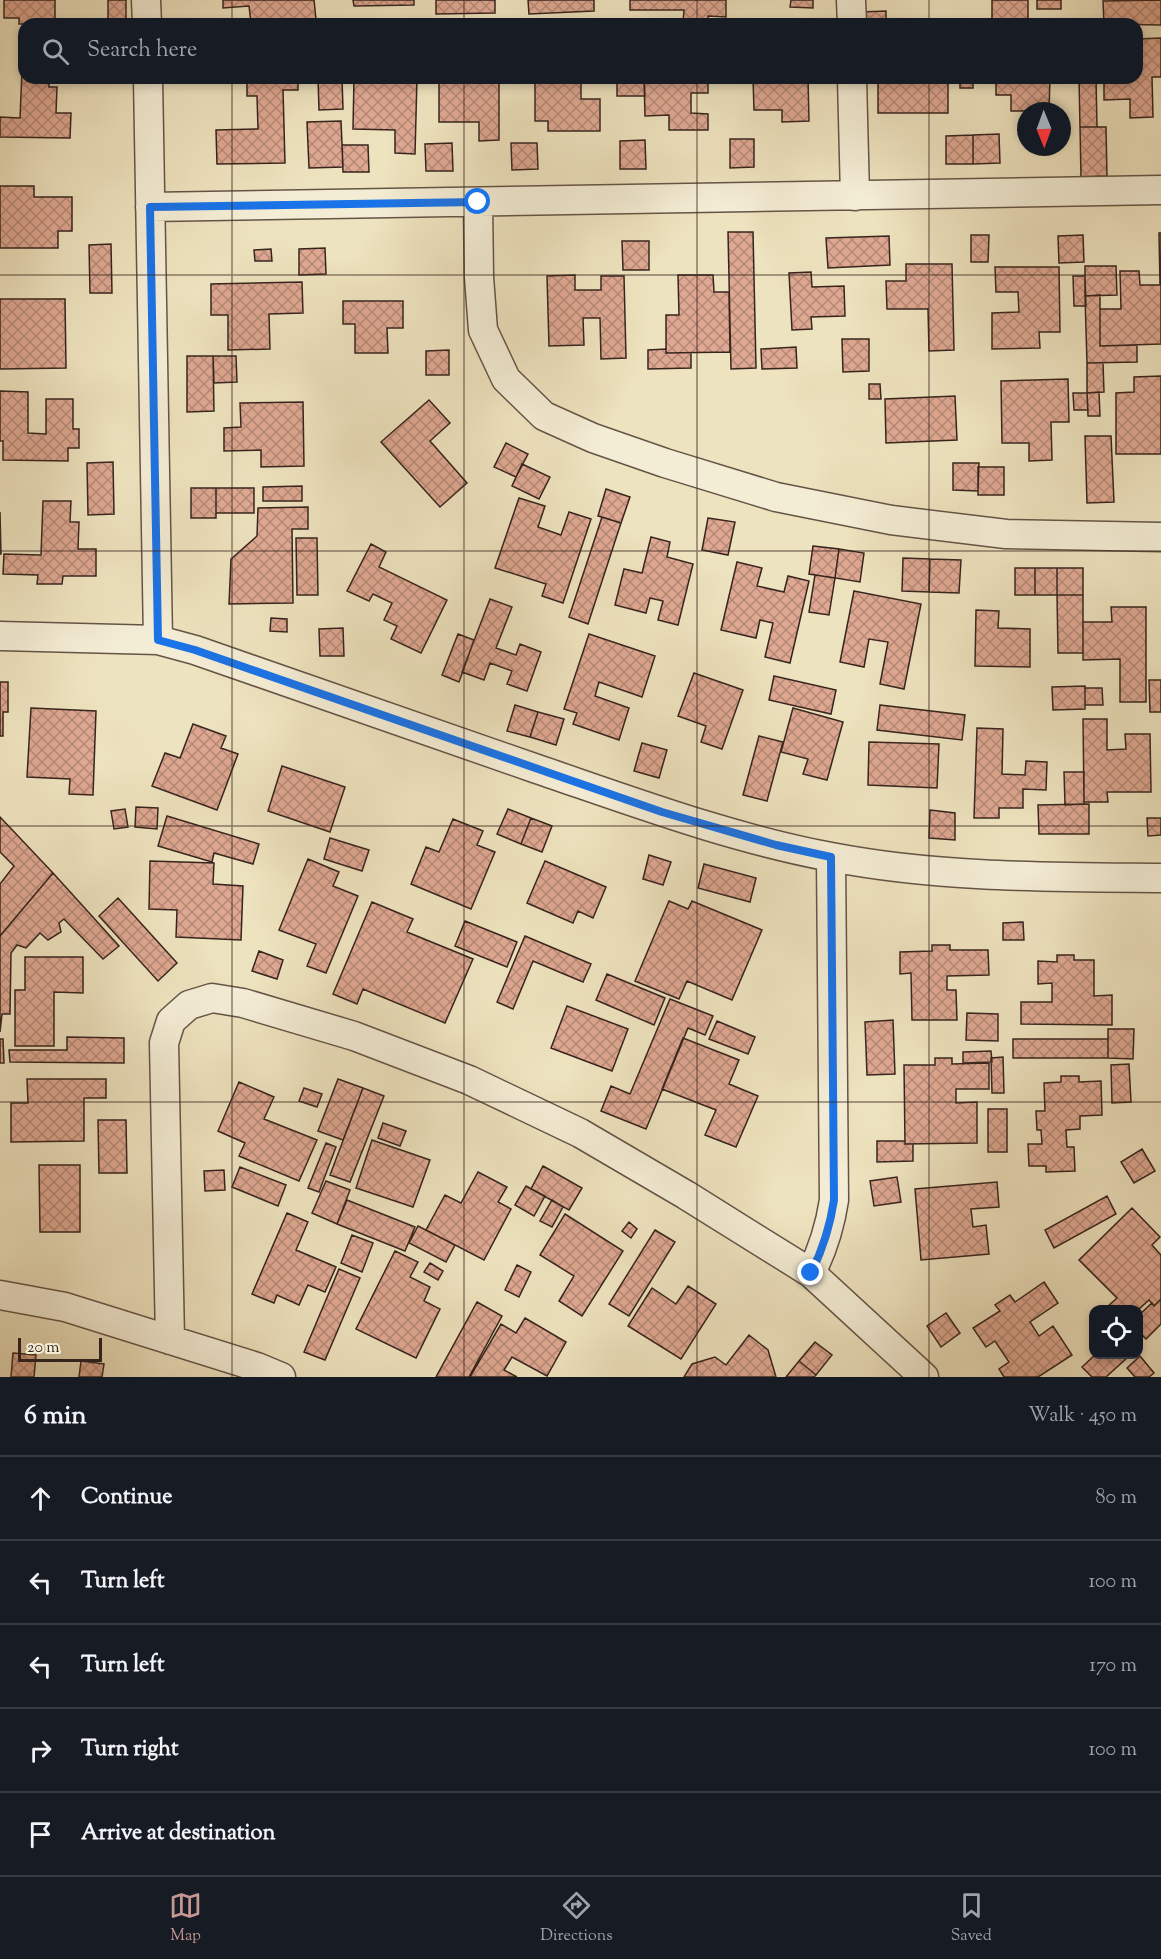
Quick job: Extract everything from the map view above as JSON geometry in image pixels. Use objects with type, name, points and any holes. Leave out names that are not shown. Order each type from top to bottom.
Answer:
[{"type":"street","points":[[146,0],[147,18]]},
{"type":"street","points":[[851,0],[852,18]]},
{"type":"street","points":[[148,84],[158,640]]},
{"type":"street","points":[[852,84],[855,196]]},
{"type":"street","points":[[150,207],[1161,190]]},
{"type":"street","points":[[478,202],[479,277],[483,330],[506,379],[544,416],[593,438],[664,463],[776,497],[891,520],[1006,534],[1161,537]]},
{"type":"street","points":[[0,636],[158,640],[207,654],[662,812],[776,845],[831,857],[895,868],[960,874],[1161,878]]},
{"type":"street","points":[[811,1273],[831,1225],[834,1200],[831,857]]},
{"type":"street","points":[[170,1340],[164,1043],[171,1021],[189,1005],[212,998],[243,1003],[354,1036],[469,1080],[580,1133],[686,1195],[811,1273],[924,1377]]},
{"type":"street","points":[[0,1295],[65,1307],[258,1367],[281,1377]]},
{"type":"building","points":[[4,0],[55,0],[55,18],[4,18]]},
{"type":"building","points":[[108,0],[126,0],[126,18],[108,18]]},
{"type":"building","points":[[223,0],[314,0],[316,18],[250,18],[249,6],[223,8]]},
{"type":"building","points":[[353,0],[414,0],[414,5],[354,6]]},
{"type":"building","points":[[436,0],[495,0],[495,13],[436,14]]},
{"type":"building","points":[[528,0],[594,0],[594,11],[529,14]]},
{"type":"building","points":[[630,0],[726,0],[726,17],[683,18],[684,10],[630,10]]},
{"type":"building","points":[[791,0],[813,0],[813,8],[790,7]]},
{"type":"building","points":[[992,0],[1028,0],[1028,18],[992,18]]},
{"type":"building","points":[[1037,0],[1061,0],[1061,9],[1037,9]]},
{"type":"building","points":[[1161,0],[1161,25],[1143,25],[1143,18],[1104,18],[1103,1]]},
{"type":"building","points":[[886,11],[886,18],[861,18],[861,12]]},
{"type":"building","points":[[1161,38],[1161,77],[1152,77],[1153,117],[1130,118],[1130,99],[1104,100],[1104,84],[1143,84],[1143,39]]},
{"type":"building","points":[[21,84],[49,84],[49,87],[57,87],[56,113],[71,113],[70,138],[0,137],[0,117],[20,118]]},
{"type":"building","points":[[247,84],[298,84],[298,90],[283,90],[285,163],[217,164],[216,130],[258,129],[257,96],[247,96]]},
{"type":"building","points":[[318,84],[342,84],[343,109],[319,110]]},
{"type":"building","points":[[354,84],[417,84],[415,154],[395,153],[395,130],[353,129]]},
{"type":"building","points":[[439,84],[499,84],[499,140],[479,141],[479,122],[439,122]]},
{"type":"building","points":[[535,84],[581,84],[581,99],[600,99],[600,131],[548,131],[548,121],[535,121]]},
{"type":"building","points":[[617,84],[644,84],[645,96],[617,96]]},
{"type":"building","points":[[644,84],[708,84],[708,93],[691,93],[691,113],[708,114],[708,130],[669,130],[669,115],[645,116]]},
{"type":"building","points":[[753,84],[808,84],[809,121],[782,122],[782,110],[754,110]]},
{"type":"building","points":[[878,84],[948,84],[948,113],[878,113]]},
{"type":"building","points":[[960,84],[973,84],[973,88],[960,88]]},
{"type":"building","points":[[996,84],[1050,84],[1049,102],[1017,102],[1017,111],[1011,111],[1011,95],[996,95]]},
{"type":"building","points":[[1079,84],[1096,84],[1097,127],[1080,127]]},
{"type":"building","points":[[341,121],[343,167],[309,168],[307,122]]},
{"type":"building","points":[[1080,127],[1106,127],[1107,176],[1081,177]]},
{"type":"building","points":[[999,134],[1000,163],[973,164],[973,135]]},
{"type":"building","points":[[973,135],[973,164],[946,164],[946,136]]},
{"type":"building","points":[[730,139],[754,139],[754,167],[730,168]]},
{"type":"building","points":[[645,140],[646,169],[620,169],[620,141]]},
{"type":"building","points":[[452,143],[453,171],[426,171],[425,144]]},
{"type":"building","points":[[511,143],[537,143],[538,169],[512,170]]},
{"type":"building","points":[[342,145],[368,145],[369,172],[343,172]]},
{"type":"building","points":[[0,186],[34,186],[34,197],[72,197],[72,231],[58,231],[58,248],[0,248]]},
{"type":"building","points":[[728,232],[753,232],[756,368],[731,369]]},
{"type":"building","points":[[1159,233],[1161,233],[1161,285],[1160,285]]},
{"type":"building","points":[[971,235],[989,235],[988,262],[971,262]]},
{"type":"building","points":[[1083,235],[1084,262],[1059,263],[1058,236]]},
{"type":"building","points":[[889,236],[890,265],[828,268],[826,238]]},
{"type":"building","points":[[622,241],[649,241],[649,270],[623,270]]},
{"type":"building","points":[[111,244],[112,293],[90,293],[89,245]]},
{"type":"building","points":[[325,248],[326,274],[299,275],[299,249]]},
{"type":"building","points":[[271,249],[272,261],[255,261],[254,250]]},
{"type":"building","points":[[906,264],[952,264],[954,350],[929,351],[928,309],[887,309],[886,281],[906,281]]},
{"type":"building","points":[[1085,266],[1116,266],[1117,295],[1085,296]]},
{"type":"building","points":[[995,267],[1059,267],[1060,332],[1039,332],[1040,348],[992,349],[992,313],[1019,312],[1018,292],[996,292]]},
{"type":"building","points":[[1120,271],[1139,271],[1140,285],[1161,285],[1161,344],[1100,346],[1100,309],[1121,309]]},
{"type":"building","points":[[811,272],[812,287],[844,286],[845,316],[811,317],[812,329],[792,330],[789,273]]},
{"type":"building","points":[[575,275],[575,290],[601,290],[601,276],[624,276],[626,358],[601,359],[600,318],[583,318],[584,345],[549,346],[547,276]]},
{"type":"building","points":[[678,275],[713,275],[714,292],[729,292],[730,352],[666,353],[666,315],[679,315]]},
{"type":"building","points":[[1073,276],[1085,276],[1086,306],[1074,306]]},
{"type":"building","points":[[302,282],[303,313],[269,314],[270,349],[228,350],[228,315],[211,315],[211,284]]},
{"type":"building","points":[[1100,295],[1100,346],[1137,345],[1137,362],[1087,363],[1085,296]]},
{"type":"building","points":[[0,299],[65,299],[66,368],[0,369]]},
{"type":"building","points":[[343,301],[403,301],[403,328],[387,328],[388,353],[355,353],[355,324],[343,324]]},
{"type":"building","points":[[842,339],[869,339],[869,371],[843,372]]},
{"type":"building","points":[[796,347],[797,368],[762,369],[761,349]]},
{"type":"building","points":[[666,349],[666,353],[691,353],[691,368],[648,369],[648,350]]},
{"type":"building","points":[[449,350],[449,375],[426,375],[426,351]]},
{"type":"building","points":[[187,356],[213,356],[214,411],[187,412]]},
{"type":"building","points":[[213,356],[236,356],[237,382],[214,383]]},
{"type":"building","points":[[1087,363],[1103,363],[1104,392],[1087,393]]},
{"type":"building","points":[[1161,376],[1161,454],[1116,454],[1116,393],[1134,392],[1134,377]]},
{"type":"building","points":[[1068,379],[1069,422],[1051,422],[1052,460],[1029,461],[1029,443],[1002,443],[1001,381]]},
{"type":"building","points":[[869,384],[880,384],[881,399],[869,399]]},
{"type":"building","points":[[0,391],[28,392],[28,433],[46,434],[46,399],[73,399],[73,429],[79,429],[79,448],[68,448],[68,461],[3,460],[3,441],[0,441]]},
{"type":"building","points":[[1099,392],[1100,416],[1088,416],[1087,393]]},
{"type":"building","points":[[1073,393],[1087,393],[1088,410],[1074,410]]},
{"type":"building","points":[[955,396],[957,440],[886,443],[885,399]]},
{"type":"building","points":[[429,400],[450,423],[430,441],[467,483],[440,507],[381,442]]},
{"type":"building","points":[[303,402],[304,466],[261,467],[261,450],[224,451],[224,428],[241,427],[240,403]]},
{"type":"building","points":[[1085,436],[1111,436],[1114,502],[1087,503]]},
{"type":"building","points":[[506,443],[528,454],[516,477],[494,467]]},
{"type":"building","points":[[113,462],[114,514],[88,515],[87,463]]},
{"type":"building","points":[[953,463],[979,463],[978,491],[953,490]]},
{"type":"building","points":[[522,464],[550,477],[539,499],[512,486]]},
{"type":"building","points":[[978,467],[1004,467],[1004,495],[978,495]]},
{"type":"building","points":[[302,486],[302,501],[263,501],[263,487]]},
{"type":"building","points":[[191,488],[216,488],[216,518],[191,518]]},
{"type":"building","points":[[216,488],[254,488],[254,513],[216,513]]},
{"type":"building","points":[[606,489],[630,497],[621,523],[598,516]]},
{"type":"building","points":[[519,498],[545,506],[538,527],[561,535],[569,512],[591,519],[563,603],[542,596],[546,584],[495,568]]},
{"type":"building","points":[[43,501],[71,501],[70,522],[79,522],[78,549],[96,549],[96,576],[63,576],[62,584],[37,584],[38,575],[3,574],[4,554],[41,555]]},
{"type":"building","points":[[308,507],[308,529],[292,529],[293,603],[229,604],[231,559],[257,536],[258,508]]},
{"type":"building","points":[[602,517],[621,523],[588,624],[569,617]]},
{"type":"building","points":[[708,518],[735,522],[728,555],[702,550]]},
{"type":"building","points":[[651,537],[670,542],[667,557],[693,564],[678,625],[658,620],[663,601],[650,598],[646,613],[615,605],[624,569],[642,573]]},
{"type":"building","points":[[296,538],[317,538],[318,595],[297,595]]},
{"type":"building","points":[[371,544],[386,552],[379,567],[447,600],[421,653],[391,639],[397,626],[384,620],[392,603],[373,594],[369,601],[347,591]]},
{"type":"building","points":[[813,546],[839,549],[835,578],[809,574]]},
{"type":"building","points":[[839,549],[864,553],[860,582],[835,578]]},
{"type":"building","points":[[903,558],[930,559],[929,592],[902,591]]},
{"type":"building","points":[[930,559],[961,560],[959,593],[929,592]]},
{"type":"building","points":[[737,562],[762,568],[757,586],[784,592],[788,576],[809,581],[790,663],[765,657],[773,623],[760,620],[756,638],[721,630]]},
{"type":"building","points":[[1015,568],[1035,568],[1035,595],[1015,595]]},
{"type":"building","points":[[1035,568],[1057,568],[1057,595],[1035,595]]},
{"type":"building","points":[[1057,568],[1083,568],[1083,595],[1057,595]]},
{"type":"building","points":[[815,575],[835,578],[829,615],[809,612]]},
{"type":"building","points":[[854,591],[921,604],[904,689],[880,684],[888,642],[869,639],[864,667],[840,662]]},
{"type":"building","points":[[1057,595],[1083,595],[1083,653],[1058,653]]},
{"type":"building","points":[[490,599],[512,607],[496,648],[516,655],[520,644],[541,652],[527,691],[507,684],[512,671],[490,663],[484,680],[462,672]]},
{"type":"building","points":[[1111,607],[1146,607],[1146,702],[1120,702],[1120,659],[1083,660],[1083,622],[1112,622]]},
{"type":"building","points":[[976,610],[999,611],[998,628],[1030,629],[1030,667],[975,666]]},
{"type":"building","points":[[271,618],[287,619],[287,632],[270,631]]},
{"type":"building","points":[[343,628],[344,656],[320,656],[319,629]]},
{"type":"building","points":[[458,634],[474,640],[459,682],[442,675]]},
{"type":"building","points":[[589,634],[655,656],[642,697],[599,682],[595,696],[629,708],[619,740],[573,724],[577,713],[564,709]]},
{"type":"building","points":[[694,673],[743,690],[722,749],[701,742],[706,726],[678,716]]},
{"type":"building","points":[[774,676],[836,690],[831,714],[769,700]]},
{"type":"building","points":[[1149,680],[1161,680],[1161,712],[1150,712]]},
{"type":"building","points":[[0,682],[8,682],[8,712],[3,712],[3,736],[0,736]]},
{"type":"building","points":[[1085,686],[1085,709],[1053,710],[1052,687]]},
{"type":"building","points":[[1085,688],[1102,688],[1103,705],[1085,705]]},
{"type":"building","points":[[515,705],[538,712],[530,737],[507,731]]},
{"type":"building","points":[[880,705],[965,715],[962,740],[877,730]]},
{"type":"building","points":[[31,708],[96,711],[93,795],[69,794],[70,779],[27,777]]},
{"type":"building","points":[[793,708],[843,722],[827,780],[803,774],[808,759],[781,752]]},
{"type":"building","points":[[538,712],[564,719],[556,745],[530,737]]},
{"type":"building","points":[[1083,719],[1107,719],[1107,750],[1126,749],[1125,734],[1150,734],[1151,792],[1107,792],[1108,802],[1084,802]]},
{"type":"building","points":[[193,724],[226,736],[221,748],[238,754],[217,810],[152,786],[165,753],[180,758]]},
{"type":"building","points":[[977,728],[1003,729],[1002,774],[1025,775],[1026,761],[1047,762],[1046,790],[1023,789],[1023,808],[999,808],[999,818],[974,818]]},
{"type":"building","points":[[759,736],[783,742],[767,801],[743,795]]},
{"type":"building","points":[[869,742],[939,744],[937,788],[868,785]]},
{"type":"building","points":[[642,743],[667,750],[659,778],[634,771]]},
{"type":"building","points":[[282,766],[345,787],[330,832],[268,811]]},
{"type":"building","points":[[1064,772],[1084,772],[1084,804],[1065,805]]},
{"type":"building","points":[[1089,804],[1089,834],[1039,834],[1038,805]]},
{"type":"building","points":[[136,807],[158,808],[157,829],[135,827]]},
{"type":"building","points":[[125,809],[128,827],[114,829],[111,811]]},
{"type":"building","points":[[508,809],[531,818],[521,844],[497,834]]},
{"type":"building","points":[[930,810],[955,813],[955,840],[929,838]]},
{"type":"building","points":[[167,816],[259,844],[253,864],[214,853],[212,862],[158,846]]},
{"type":"building","points":[[0,817],[53,873],[0,936],[0,884],[14,866],[0,852]]},
{"type":"building","points":[[531,818],[552,826],[542,852],[521,844]]},
{"type":"building","points":[[1147,818],[1161,818],[1161,835],[1148,836]]},
{"type":"building","points":[[453,819],[483,831],[477,845],[495,852],[471,909],[411,884],[426,847],[439,852]]},
{"type":"building","points":[[330,838],[369,850],[362,871],[324,859]]},
{"type":"building","points":[[649,855],[671,862],[663,885],[643,879]]},
{"type":"building","points":[[308,859],[339,872],[333,886],[358,896],[326,973],[307,966],[316,944],[279,930]]},
{"type":"building","points":[[150,861],[214,863],[213,884],[243,886],[241,940],[176,937],[177,910],[149,909]]},
{"type":"building","points":[[545,861],[606,887],[593,918],[578,911],[573,923],[527,903]]},
{"type":"building","points":[[704,864],[756,878],[750,902],[698,888]]},
{"type":"building","points":[[53,873],[119,946],[103,959],[64,919],[59,923],[61,932],[48,940],[40,933],[26,948],[17,945],[11,953],[10,1014],[2,1014],[0,1032],[0,936]]},
{"type":"building","points":[[118,898],[177,963],[158,981],[99,916]]},
{"type":"building","points":[[669,901],[688,909],[692,901],[762,930],[732,1000],[687,981],[679,999],[635,981]]},
{"type":"building","points":[[372,902],[413,919],[407,932],[473,959],[445,1023],[363,989],[357,1004],[333,994]]},
{"type":"building","points":[[465,921],[517,942],[507,967],[455,946]]},
{"type":"building","points":[[1023,922],[1024,940],[1003,940],[1003,923]]},
{"type":"building","points":[[525,936],[591,964],[583,982],[533,961],[513,1009],[497,1002]]},
{"type":"building","points":[[932,945],[950,945],[950,950],[988,950],[989,975],[947,976],[947,990],[956,990],[957,1020],[912,1020],[911,973],[900,974],[900,952],[932,951]]},
{"type":"building","points":[[259,951],[283,960],[277,979],[252,971]]},
{"type":"building","points":[[1057,955],[1074,955],[1074,960],[1094,960],[1094,996],[1112,995],[1112,1025],[1021,1024],[1021,1002],[1052,1002],[1052,983],[1038,984],[1038,961],[1057,962]]},
{"type":"building","points":[[25,957],[83,957],[83,993],[54,992],[54,1046],[15,1046],[15,990],[25,990]]},
{"type":"building","points":[[607,974],[665,998],[654,1025],[596,1000]]},
{"type":"building","points":[[670,999],[713,1016],[705,1035],[688,1028],[646,1129],[601,1111],[611,1086],[630,1094]]},
{"type":"building","points":[[567,1006],[628,1029],[612,1071],[551,1048]]},
{"type":"building","points":[[967,1013],[998,1014],[998,1041],[966,1040]]},
{"type":"building","points":[[893,1020],[895,1074],[867,1075],[865,1022]]},
{"type":"building","points":[[717,1021],[755,1037],[748,1054],[709,1039]]},
{"type":"building","points":[[1108,1029],[1134,1029],[1133,1059],[1108,1058]]},
{"type":"building","points":[[67,1037],[124,1038],[124,1063],[10,1062],[9,1050],[67,1050]]},
{"type":"building","points":[[683,1038],[739,1060],[729,1084],[758,1096],[736,1147],[705,1135],[716,1110],[662,1089]]},
{"type":"building","points":[[0,1039],[3,1039],[4,1063],[0,1063]]},
{"type":"building","points":[[1013,1039],[1108,1039],[1108,1058],[1013,1058]]},
{"type":"building","points":[[991,1051],[992,1062],[963,1063],[963,1052]]},
{"type":"building","points":[[1003,1057],[1004,1093],[992,1093],[991,1058]]},
{"type":"building","points":[[935,1058],[952,1058],[952,1064],[989,1063],[989,1089],[956,1089],[956,1103],[977,1102],[977,1143],[905,1144],[904,1065],[935,1065]]},
{"type":"building","points":[[1129,1064],[1131,1102],[1112,1103],[1111,1065]]},
{"type":"building","points":[[1061,1076],[1079,1076],[1079,1082],[1101,1081],[1102,1115],[1080,1116],[1080,1129],[1066,1130],[1067,1147],[1074,1147],[1075,1171],[1046,1172],[1046,1166],[1029,1166],[1028,1144],[1042,1144],[1041,1130],[1037,1130],[1036,1111],[1045,1111],[1044,1083],[1061,1082]]},
{"type":"building","points":[[27,1079],[106,1079],[106,1098],[84,1098],[84,1141],[11,1142],[11,1103],[28,1103]]},
{"type":"building","points":[[338,1079],[363,1088],[343,1140],[318,1131]]},
{"type":"building","points":[[239,1082],[274,1097],[264,1119],[317,1140],[299,1181],[239,1156],[245,1143],[218,1131]]},
{"type":"building","points":[[304,1088],[322,1094],[317,1107],[299,1101]]},
{"type":"building","points":[[363,1088],[384,1096],[350,1182],[330,1175]]},
{"type":"building","points":[[988,1109],[1007,1109],[1007,1152],[988,1152]]},
{"type":"building","points":[[98,1120],[126,1120],[127,1173],[99,1173]]},
{"type":"building","points":[[383,1123],[406,1131],[400,1146],[378,1138]]},
{"type":"building","points":[[372,1140],[430,1160],[413,1207],[356,1188]]},
{"type":"building","points":[[877,1141],[905,1141],[905,1144],[913,1144],[913,1161],[877,1162]]},
{"type":"building","points":[[326,1143],[336,1147],[319,1192],[308,1188]]},
{"type":"building","points":[[1142,1149],[1155,1171],[1134,1183],[1121,1162]]},
{"type":"building","points":[[39,1165],[80,1165],[80,1232],[40,1232]]},
{"type":"building","points":[[543,1166],[582,1188],[569,1210],[531,1189]]},
{"type":"building","points":[[240,1167],[286,1185],[278,1206],[232,1187]]},
{"type":"building","points":[[224,1170],[225,1190],[205,1191],[204,1171]]},
{"type":"building","points":[[478,1172],[507,1187],[498,1202],[511,1209],[484,1260],[426,1230],[445,1195],[461,1203]]},
{"type":"building","points":[[897,1177],[901,1202],[874,1206],[870,1181]]},
{"type":"building","points":[[326,1181],[350,1190],[337,1224],[312,1213]]},
{"type":"building","points":[[997,1182],[999,1207],[971,1209],[973,1227],[986,1225],[989,1254],[921,1260],[915,1189]]},
{"type":"building","points":[[526,1186],[545,1196],[534,1216],[515,1205]]},
{"type":"building","points":[[1107,1196],[1116,1214],[1054,1248],[1045,1230]]},
{"type":"building","points":[[347,1200],[415,1227],[405,1251],[337,1224]]},
{"type":"building","points":[[552,1200],[563,1207],[552,1227],[540,1221]]},
{"type":"building","points":[[1132,1208],[1160,1237],[1152,1245],[1161,1255],[1161,1299],[1154,1306],[1149,1300],[1143,1305],[1109,1305],[1117,1298],[1079,1260]]},
{"type":"building","points":[[287,1213],[308,1222],[296,1250],[336,1267],[325,1292],[308,1285],[299,1305],[277,1295],[274,1303],[252,1294]]},
{"type":"building","points":[[565,1214],[623,1251],[582,1316],[559,1301],[574,1276],[540,1255]]},
{"type":"building","points":[[629,1222],[637,1229],[631,1238],[622,1231]]},
{"type":"building","points":[[418,1226],[455,1245],[446,1262],[409,1243]]},
{"type":"building","points":[[655,1230],[675,1242],[629,1316],[609,1304]]},
{"type":"building","points":[[352,1235],[373,1243],[362,1272],[341,1263]]},
{"type":"building","points":[[395,1251],[418,1262],[410,1277],[430,1287],[424,1301],[440,1309],[416,1358],[356,1329]]},
{"type":"building","points":[[430,1263],[443,1271],[438,1280],[424,1272]]},
{"type":"building","points":[[517,1265],[531,1272],[519,1297],[505,1290]]},
{"type":"building","points":[[339,1269],[360,1278],[325,1360],[304,1352]]},
{"type":"building","points":[[1044,1282],[1058,1303],[1030,1322],[1039,1336],[1053,1326],[1072,1355],[1038,1377],[1004,1377],[999,1369],[1009,1362],[995,1341],[986,1347],[973,1328],[1000,1311],[995,1305],[1010,1295],[1015,1302]]},
{"type":"building","points":[[688,1286],[716,1304],[681,1359],[628,1326],[652,1288],[676,1304]]},
{"type":"building","points":[[1161,1299],[1161,1324],[1146,1339],[1143,1336],[1143,1311],[1152,1303],[1154,1306]]},
{"type":"building","points":[[477,1302],[502,1316],[469,1377],[436,1377]]},
{"type":"building","points":[[946,1313],[960,1333],[941,1347],[927,1326]]},
{"type":"building","points":[[525,1318],[566,1342],[547,1376],[512,1357],[504,1370],[517,1377],[470,1377],[501,1324],[516,1333]]},
{"type":"building","points":[[749,1335],[768,1350],[776,1377],[684,1377],[692,1364],[715,1357],[726,1365]]},
{"type":"building","points":[[815,1342],[832,1355],[816,1375],[799,1361]]},
{"type":"building","points":[[13,1353],[36,1355],[34,1377],[11,1377]]},
{"type":"building","points":[[1091,1359],[1126,1359],[1106,1377],[1092,1377],[1082,1367]]},
{"type":"building","points":[[1137,1359],[1142,1359],[1154,1373],[1149,1377],[1135,1377],[1127,1368]]},
{"type":"building","points":[[81,1361],[104,1364],[102,1377],[79,1377]]},
{"type":"building","points":[[799,1361],[816,1375],[814,1377],[786,1377]]},
{"type":"route","points":[[478,202],[150,207],[158,640],[195,650],[662,812],[776,845],[831,857],[834,1200],[831,1225],[823,1250],[811,1273]]}]
